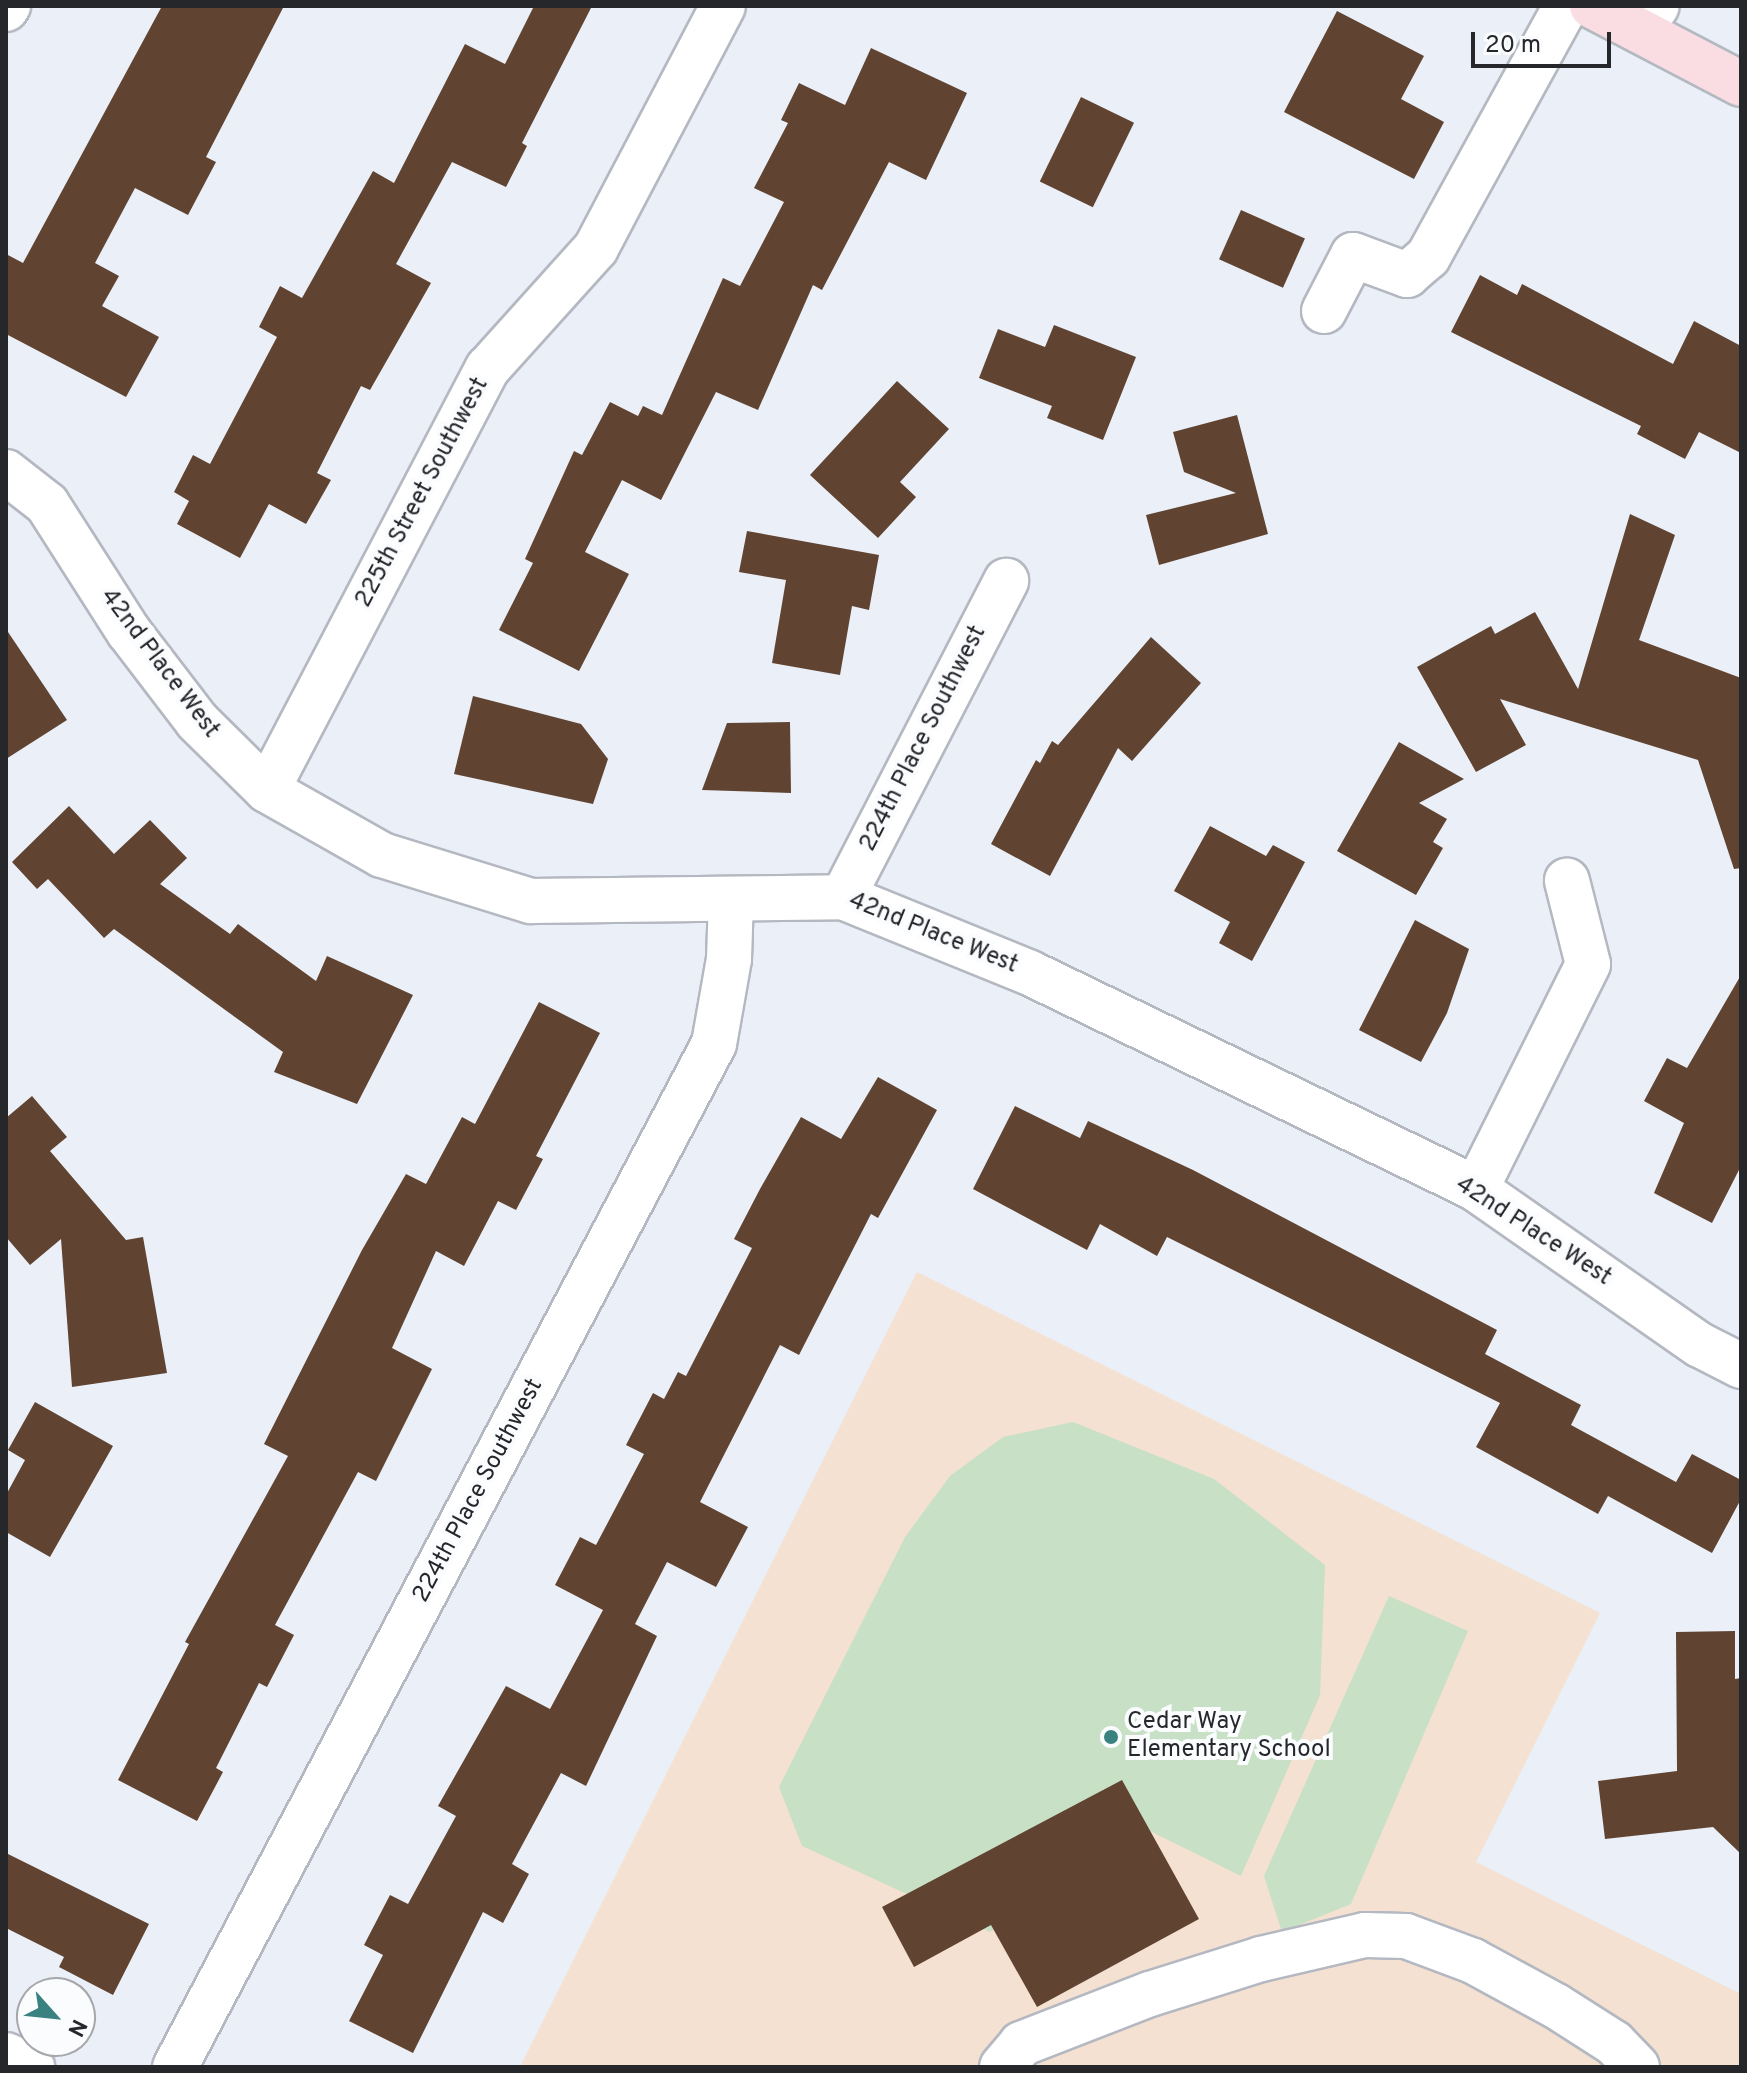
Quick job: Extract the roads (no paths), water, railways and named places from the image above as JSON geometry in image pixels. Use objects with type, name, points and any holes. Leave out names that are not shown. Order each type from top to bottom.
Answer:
[{"type":"main road","points":[[1592,6],[1648,18],[1741,84]]},
{"type":"street","name":"225th Street Southwest","points":[[267,790],[488,368],[596,248],[723,6]]},
{"type":"street","points":[[1324,311],[1353,255],[1407,275],[1428,257],[1566,6]]},
{"type":"street","name":"42nd Place West","points":[[6,472],[47,504],[129,632],[197,721],[267,790],[382,855],[531,901],[843,897],[1030,973],[1476,1189],[1700,1345],[1741,1366]]},
{"type":"street","name":"224th Place Southwest","points":[[843,897],[1006,581]]},
{"type":"street","points":[[1476,1189],[1588,964],[1567,881]]},
{"type":"street","name":"224th Place Southwest","points":[[175,2067],[714,1044],[729,959],[731,899]]},
{"type":"street","points":[[1002,2067],[1021,2044],[1150,1994],[1261,1959],[1365,1935],[1406,1936],[1473,1961],[1568,2013],[1614,2043],[1637,2067]]},
{"type":"street","points":[[6,2055],[32,2067]]},
{"type":"place","name":"Cedar Way Elementary School","points":[[1111,1737]]}]
